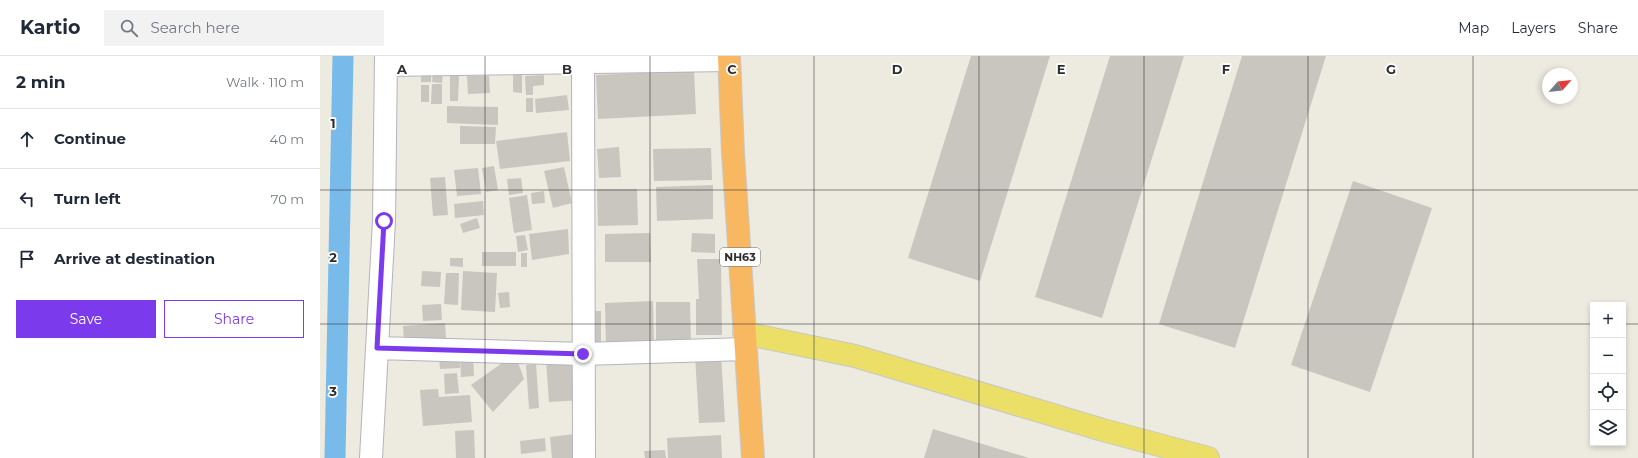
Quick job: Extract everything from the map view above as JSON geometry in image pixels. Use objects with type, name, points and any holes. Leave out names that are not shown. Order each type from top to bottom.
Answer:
[{"type":"highway","name":"NH63","points":[[729,58],[733,153],[753,458]]},
{"type":"main road","points":[[745,341],[855,356],[1103,430],[1208,458]]},
{"type":"street","points":[[372,458],[384,221],[386,61],[729,58]]},
{"type":"street","points":[[583,59],[584,458]]},
{"type":"street","points":[[377,348],[583,354],[745,341]]},
{"type":"building","points":[[971,56],[1050,56],[980,281],[908,258]]},
{"type":"building","points":[[1110,56],[1184,56],[1102,318],[1035,297]]},
{"type":"building","points":[[1242,56],[1326,56],[1235,348],[1159,324]]},
{"type":"building","points":[[694,70],[696,114],[598,119],[596,75]]},
{"type":"building","points":[[421,72],[431,72],[431,82],[421,82]]},
{"type":"building","points":[[433,72],[443,73],[442,83],[432,82]]},
{"type":"building","points":[[450,75],[459,76],[458,101],[450,101]]},
{"type":"building","points":[[513,75],[522,75],[522,93],[513,92]]},
{"type":"building","points":[[544,75],[544,85],[533,86],[533,95],[526,95],[525,76]]},
{"type":"building","points":[[467,76],[489,76],[490,93],[468,94]]},
{"type":"building","points":[[432,84],[442,84],[442,104],[431,104]]},
{"type":"building","points":[[421,85],[429,85],[429,102],[421,102]]},
{"type":"building","points":[[567,95],[569,110],[536,113],[535,99]]},
{"type":"building","points":[[526,98],[533,98],[533,112],[526,112]]},
{"type":"building","points":[[447,106],[498,107],[498,125],[447,123]]},
{"type":"building","points":[[460,126],[496,127],[495,144],[460,144]]},
{"type":"building","points":[[567,132],[570,161],[500,169],[496,141]]},
{"type":"building","points":[[619,147],[621,177],[599,178],[597,149]]},
{"type":"building","points":[[711,148],[712,180],[654,181],[653,149]]},
{"type":"building","points":[[494,166],[498,190],[486,192],[482,168]]},
{"type":"building","points":[[564,167],[572,203],[553,208],[544,171]]},
{"type":"building","points":[[478,168],[481,194],[457,196],[454,170]]},
{"type":"building","points":[[445,177],[448,215],[433,216],[430,178]]},
{"type":"building","points":[[521,178],[523,193],[509,195],[507,179]]},
{"type":"building","points":[[1353,181],[1432,208],[1370,392],[1291,365]]},
{"type":"building","points":[[713,185],[713,219],[657,221],[656,187]]},
{"type":"building","points":[[597,189],[637,189],[638,225],[598,226]]},
{"type":"building","points":[[544,191],[545,203],[532,204],[531,193]]},
{"type":"building","points":[[527,195],[532,230],[514,233],[509,198]]},
{"type":"building","points":[[483,201],[484,215],[455,218],[454,204]]},
{"type":"building","points":[[477,218],[480,228],[463,233],[460,224]]},
{"type":"building","points":[[568,229],[569,254],[532,260],[529,234]]},
{"type":"building","points":[[650,233],[651,262],[605,262],[605,234]]},
{"type":"building","points":[[692,233],[715,234],[715,253],[691,252]]},
{"type":"building","points":[[525,235],[528,250],[518,252],[516,236]]},
{"type":"building","points":[[482,252],[516,252],[516,266],[482,266]]},
{"type":"building","points":[[521,253],[527,253],[527,267],[521,267]]},
{"type":"building","points":[[450,258],[463,258],[463,267],[450,266]]},
{"type":"building","points":[[697,259],[721,259],[722,335],[696,335],[696,299],[699,299]]},
{"type":"building","points":[[422,271],[441,272],[440,287],[421,286]]},
{"type":"building","points":[[463,271],[497,273],[495,312],[461,310]]},
{"type":"building","points":[[446,273],[459,273],[458,305],[444,304]]},
{"type":"building","points":[[509,292],[510,307],[500,308],[498,293]]},
{"type":"building","points":[[653,301],[654,346],[606,347],[605,303]]},
{"type":"building","points":[[656,302],[690,302],[691,343],[656,344]]},
{"type":"building","points":[[441,304],[442,320],[423,321],[422,305]]},
{"type":"building","points":[[588,311],[601,311],[601,351],[588,351]]},
{"type":"building","points":[[445,323],[446,339],[404,341],[403,326]]},
{"type":"building","points":[[460,354],[460,368],[440,369],[439,356]]},
{"type":"building","points":[[515,354],[524,379],[493,412],[471,385]]},
{"type":"building","points":[[721,354],[725,422],[699,423],[695,355]]},
{"type":"building","points":[[473,355],[474,376],[461,377],[460,356]]},
{"type":"building","points":[[580,358],[583,400],[549,402],[546,360]]},
{"type":"building","points":[[536,364],[539,408],[529,409],[526,365]]},
{"type":"building","points":[[457,373],[459,393],[445,394],[444,374]]},
{"type":"building","points":[[438,389],[439,397],[470,395],[472,422],[423,426],[420,390]]},
{"type":"building","points":[[933,429],[1029,458],[924,458]]},
{"type":"building","points":[[474,430],[475,458],[456,458],[455,431]]},
{"type":"building","points":[[574,434],[577,458],[552,458],[550,437]]},
{"type":"building","points":[[721,435],[722,458],[668,458],[667,438]]},
{"type":"building","points":[[545,438],[546,451],[521,454],[520,441]]},
{"type":"building","points":[[665,450],[666,458],[645,458],[644,451]]},
{"type":"waterway","points":[[335,458],[343,56]]},
{"type":"route","points":[[384,221],[377,348],[583,354]]}]
